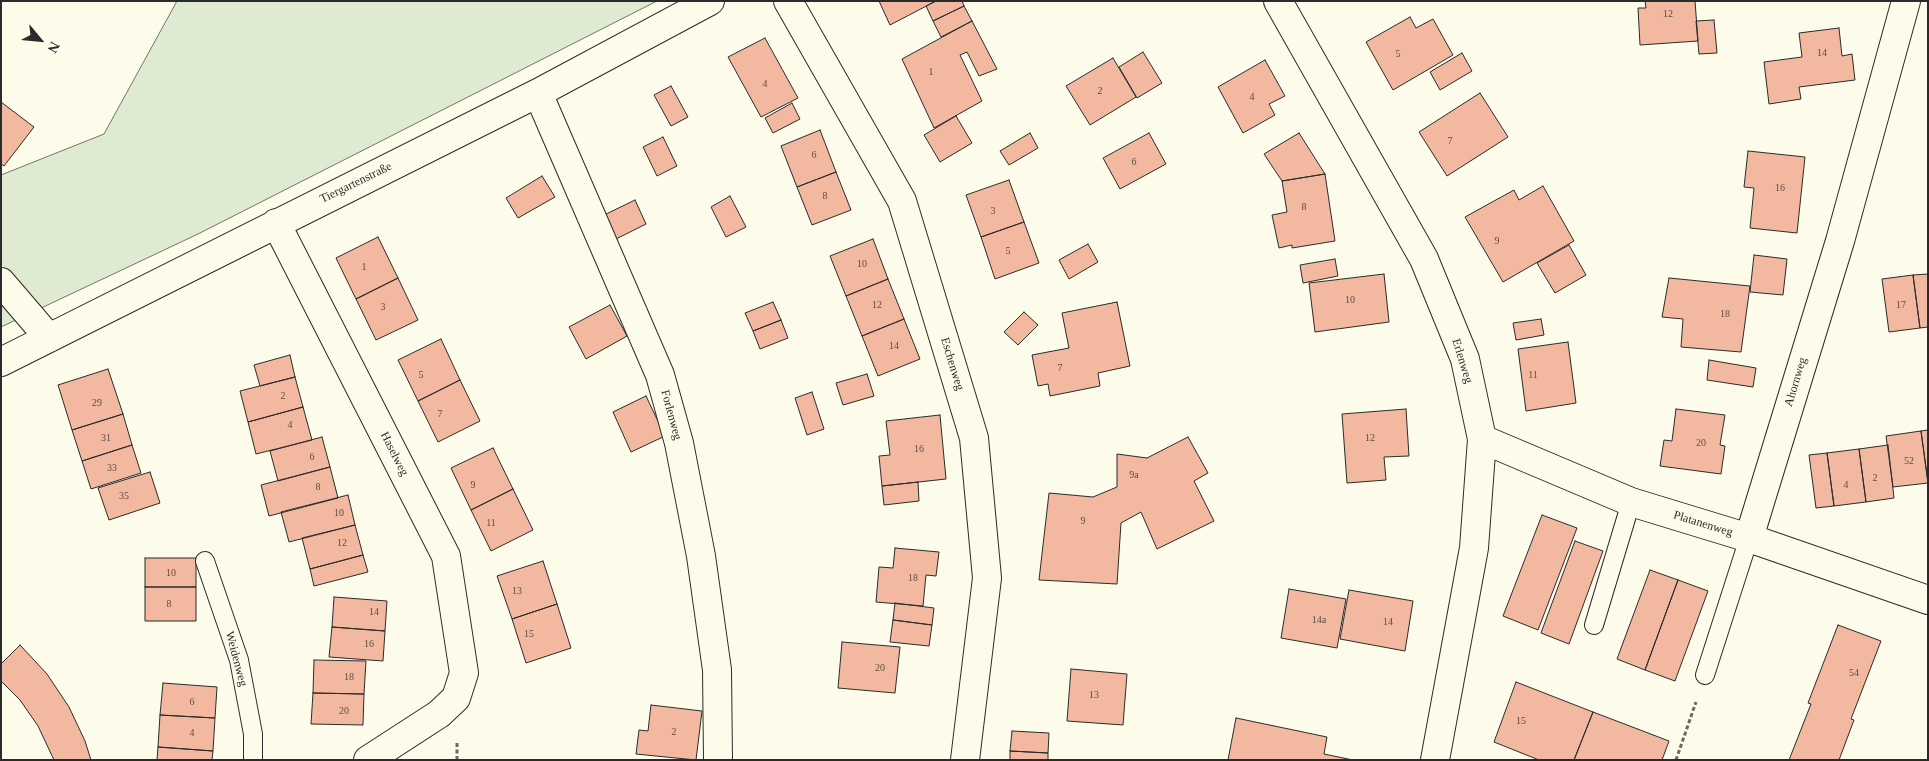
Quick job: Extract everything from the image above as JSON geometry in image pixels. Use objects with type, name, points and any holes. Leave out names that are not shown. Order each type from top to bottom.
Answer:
[{"type":"street","name":"Tiergartenstraße","points":[[1,362],[538,93],[710,1]]},
{"type":"street","name":"Eschenweg","points":[[788,1],[902,201],[974,438],[987,578],[965,760]]},
{"type":"street","name":"Erlenweg","points":[[1278,1],[1424,259],[1465,359],[1482,439],[1474,548],[1435,760]]},
{"type":"street","name":"Ahornweg","points":[[1749,538],[1840,241],[1906,1]]},
{"type":"street","name":"Forlenweg","points":[[538,93],[660,375],[678,443],[701,556],[717,670],[718,760]]},
{"type":"street","name":"Haselweg","points":[[276,223],[446,556],[464,673],[456,698],[439,714],[368,760]]},
{"type":"street","points":[[1,282],[49,338]]},
{"type":"street","name":"Platanenweg","points":[[1482,439],[1631,502],[1749,538],[1928,600]]},
{"type":"lane","points":[[1594,625],[1631,502]]},
{"type":"lane","name":"Ahornweg","points":[[1705,675],[1749,538]]},
{"type":"lane","name":"Weidenweg","points":[[205,561],[239,660],[253,734],[253,760]]},
{"type":"path","points":[[1676,760],[1705,675]]},
{"type":"green space","points":[[177,1],[657,1],[198,234],[1,327],[1,175],[104,134]]},
{"type":"building","points":[[879,1],[936,1],[890,25]]},
{"type":"building","points":[[936,1],[962,1],[964,6],[933,21],[926,6]]},
{"type":"building","points":[[1645,1],[1695,1],[1698,41],[1640,45],[1638,8],[1646,8]]},
{"type":"building","points":[[964,6],[972,21],[941,37],[933,21]]},
{"type":"building","points":[[1410,17],[1416,28],[1433,19],[1453,55],[1393,90],[1366,42]]},
{"type":"building","points":[[1714,20],[1717,53],[1699,54],[1696,21]]},
{"type":"building","points":[[972,21],[997,69],[979,76],[967,52],[960,55],[982,101],[934,128],[902,59]]},
{"type":"building","points":[[1839,28],[1842,56],[1852,54],[1855,80],[1799,87],[1801,99],[1769,104],[1764,62],[1802,57],[1799,33]]},
{"type":"building","points":[[765,38],[798,98],[761,117],[728,57]]},
{"type":"building","points":[[1143,52],[1162,83],[1137,98],[1119,67]]},
{"type":"building","points":[[1462,53],[1472,71],[1440,90],[1430,72]]},
{"type":"building","points":[[1113,58],[1136,97],[1090,125],[1066,86]]},
{"type":"building","points":[[1265,60],[1285,96],[1269,104],[1275,115],[1243,133],[1218,87]]},
{"type":"building","points":[[671,86],[688,117],[671,126],[654,95]]},
{"type":"building","points":[[1480,93],[1508,137],[1447,176],[1419,132]]},
{"type":"building","points":[[1,102],[34,127],[4,166],[1,164]]},
{"type":"building","points":[[792,103],[800,119],[773,133],[765,118]]},
{"type":"building","points":[[956,116],[972,143],[940,162],[924,135]]},
{"type":"building","points":[[820,130],[836,172],[797,187],[781,146]]},
{"type":"building","points":[[1030,133],[1038,148],[1009,165],[1000,151]]},
{"type":"building","points":[[1149,133],[1166,164],[1120,189],[1103,158]]},
{"type":"building","points":[[1299,133],[1325,174],[1282,181],[1264,154]]},
{"type":"building","points":[[663,137],[677,166],[657,176],[643,147]]},
{"type":"building","points":[[1748,151],[1805,157],[1797,233],[1750,228],[1754,188],[1744,187]]},
{"type":"building","points":[[836,172],[851,210],[812,225],[797,187]]},
{"type":"building","points":[[1325,174],[1335,241],[1292,248],[1292,245],[1279,248],[1272,215],[1287,212],[1282,181]]},
{"type":"building","points":[[542,176],[555,197],[518,218],[506,198]]},
{"type":"building","points":[[1009,180],[1024,222],[981,237],[966,195]]},
{"type":"building","points":[[1543,186],[1574,241],[1503,282],[1465,217],[1514,190],[1519,200]]},
{"type":"building","points":[[730,196],[746,227],[726,237],[711,207]]},
{"type":"building","points":[[635,200],[646,224],[612,241],[600,217]]},
{"type":"building","points":[[1024,222],[1039,263],[995,279],[981,237]]},
{"type":"building","points":[[378,237],[398,278],[356,299],[336,258]]},
{"type":"building","points":[[873,239],[888,279],[846,296],[830,256]]},
{"type":"building","points":[[1088,244],[1098,262],[1069,279],[1059,260]]},
{"type":"building","points":[[1569,245],[1586,275],[1555,293],[1537,263]]},
{"type":"building","points":[[1754,255],[1787,259],[1783,295],[1750,292]]},
{"type":"building","points":[[1335,259],[1338,276],[1303,283],[1300,265]]},
{"type":"building","points":[[1384,274],[1389,322],[1315,332],[1309,283]]},
{"type":"building","points":[[1928,274],[1928,327],[1920,328],[1913,275]]},
{"type":"building","points":[[1913,275],[1920,328],[1889,332],[1882,279]]},
{"type":"building","points":[[398,278],[418,320],[376,340],[356,299]]},
{"type":"building","points":[[1669,278],[1750,286],[1741,352],[1681,347],[1683,319],[1662,317]]},
{"type":"building","points":[[888,279],[904,319],[862,336],[846,296]]},
{"type":"building","points":[[773,302],[781,320],[753,331],[745,313]]},
{"type":"building","points":[[1117,302],[1130,366],[1098,373],[1100,386],[1050,396],[1048,384],[1038,386],[1032,355],[1069,348],[1062,313]]},
{"type":"building","points":[[610,305],[627,336],[586,359],[569,327]]},
{"type":"building","points":[[1024,312],[1038,325],[1018,345],[1004,332]]},
{"type":"building","points":[[904,319],[920,359],[878,376],[862,336]]},
{"type":"building","points":[[1541,319],[1544,335],[1516,340],[1513,323]]},
{"type":"building","points":[[781,320],[788,338],[760,349],[753,331]]},
{"type":"building","points":[[441,339],[460,380],[418,401],[398,360]]},
{"type":"building","points":[[1568,342],[1576,403],[1526,411],[1518,349]]},
{"type":"building","points":[[290,355],[295,377],[260,386],[254,365]]},
{"type":"building","points":[[1709,360],[1756,368],[1753,387],[1707,380]]},
{"type":"building","points":[[108,369],[123,414],[72,430],[58,385]]},
{"type":"building","points":[[867,374],[874,396],[843,405],[836,383]]},
{"type":"building","points":[[295,377],[303,407],[248,422],[240,391]]},
{"type":"building","points":[[460,380],[480,421],[438,442],[418,401]]},
{"type":"building","points":[[812,392],[824,429],[807,435],[795,398]]},
{"type":"building","points":[[646,396],[665,436],[631,452],[613,412]]},
{"type":"building","points":[[303,407],[312,440],[256,454],[248,422]]},
{"type":"building","points":[[1406,409],[1409,456],[1384,457],[1386,480],[1347,483],[1342,414]]},
{"type":"building","points":[[1676,409],[1725,415],[1720,445],[1725,446],[1721,474],[1660,466],[1664,440],[1672,441]]},
{"type":"building","points":[[123,414],[132,445],[82,461],[72,430]]},
{"type":"building","points":[[940,415],[946,479],[882,486],[879,456],[890,455],[886,421]]},
{"type":"building","points":[[1928,430],[1928,483],[1921,431]]},
{"type":"building","points":[[1921,431],[1928,483],[1893,487],[1886,436]]},
{"type":"building","points":[[322,437],[330,467],[278,481],[270,451]]},
{"type":"building","points":[[1188,437],[1208,473],[1194,481],[1214,521],[1157,549],[1141,512],[1121,523],[1117,584],[1039,580],[1049,493],[1093,497],[1117,487],[1117,454],[1147,458]]},
{"type":"building","points":[[132,445],[141,473],[91,489],[82,461]]},
{"type":"building","points":[[1888,445],[1894,498],[1866,502],[1859,449]]},
{"type":"building","points":[[493,448],[513,489],[471,510],[451,468]]},
{"type":"building","points":[[1859,449],[1866,502],[1834,506],[1827,453]]},
{"type":"building","points":[[1827,453],[1834,506],[1816,508],[1809,455]]},
{"type":"building","points":[[330,467],[338,498],[269,516],[261,485]]},
{"type":"building","points":[[150,472],[160,503],[109,520],[98,488]]},
{"type":"building","points":[[918,482],[919,501],[884,505],[882,486]]},
{"type":"building","points":[[513,489],[533,530],[491,551],[471,510]]},
{"type":"building","points":[[348,495],[355,525],[289,542],[281,512]]},
{"type":"building","points":[[1542,515],[1577,528],[1538,630],[1503,616]]},
{"type":"building","points":[[355,525],[363,555],[310,569],[302,538]]},
{"type":"building","points":[[1575,541],[1603,551],[1569,644],[1541,633]]},
{"type":"building","points":[[895,548],[939,552],[936,576],[926,575],[923,606],[876,602],[879,567],[893,568]]},
{"type":"building","points":[[363,555],[368,572],[314,586],[310,569]]},
{"type":"building","points":[[145,558],[196,558],[196,587],[145,587]]},
{"type":"building","points":[[543,561],[557,604],[512,619],[497,576]]},
{"type":"building","points":[[1650,570],[1678,580],[1645,670],[1617,659]]},
{"type":"building","points":[[1678,580],[1708,591],[1675,681],[1645,670]]},
{"type":"building","points":[[145,587],[196,587],[196,621],[145,621]]},
{"type":"building","points":[[1289,589],[1346,599],[1337,648],[1281,638]]},
{"type":"building","points":[[1349,590],[1413,601],[1405,651],[1340,639]]},
{"type":"building","points":[[334,597],[387,601],[385,631],[332,627]]},
{"type":"building","points":[[895,603],[934,608],[932,625],[893,620]]},
{"type":"building","points":[[557,604],[571,648],[526,663],[512,619]]},
{"type":"building","points":[[893,620],[932,625],[929,646],[890,642]]},
{"type":"building","points":[[1838,625],[1881,641],[1851,719],[1854,720],[1839,760],[1789,760],[1811,704],[1808,703]]},
{"type":"building","points":[[332,627],[385,631],[383,661],[329,657]]},
{"type":"building","points":[[842,642],[900,647],[895,693],[838,688]]},
{"type":"building","points":[[20,645],[47,674],[69,707],[85,741],[91,760],[54,760],[38,726],[20,700],[1,681],[1,664]]},
{"type":"building","points":[[314,660],[366,661],[364,694],[313,693]]},
{"type":"building","points":[[1071,669],[1127,674],[1123,725],[1067,721]]},
{"type":"building","points":[[1516,682],[1593,712],[1574,760],[1539,760],[1494,742]]},
{"type":"building","points":[[163,683],[217,687],[215,718],[160,715]]},
{"type":"building","points":[[313,693],[364,694],[363,725],[311,724]]},
{"type":"building","points":[[651,705],[702,711],[696,760],[636,754],[639,730],[648,731]]},
{"type":"building","points":[[1593,712],[1669,741],[1662,760],[1574,760]]},
{"type":"building","points":[[160,715],[215,718],[213,751],[158,747]]},
{"type":"building","points":[[1236,718],[1327,737],[1324,754],[1353,760],[1228,760]]},
{"type":"building","points":[[1012,731],[1049,733],[1048,753],[1010,751]]},
{"type":"building","points":[[158,747],[213,751],[212,760],[157,760]]},
{"type":"building","points":[[1010,751],[1048,753],[1048,760],[1010,760]]}]
